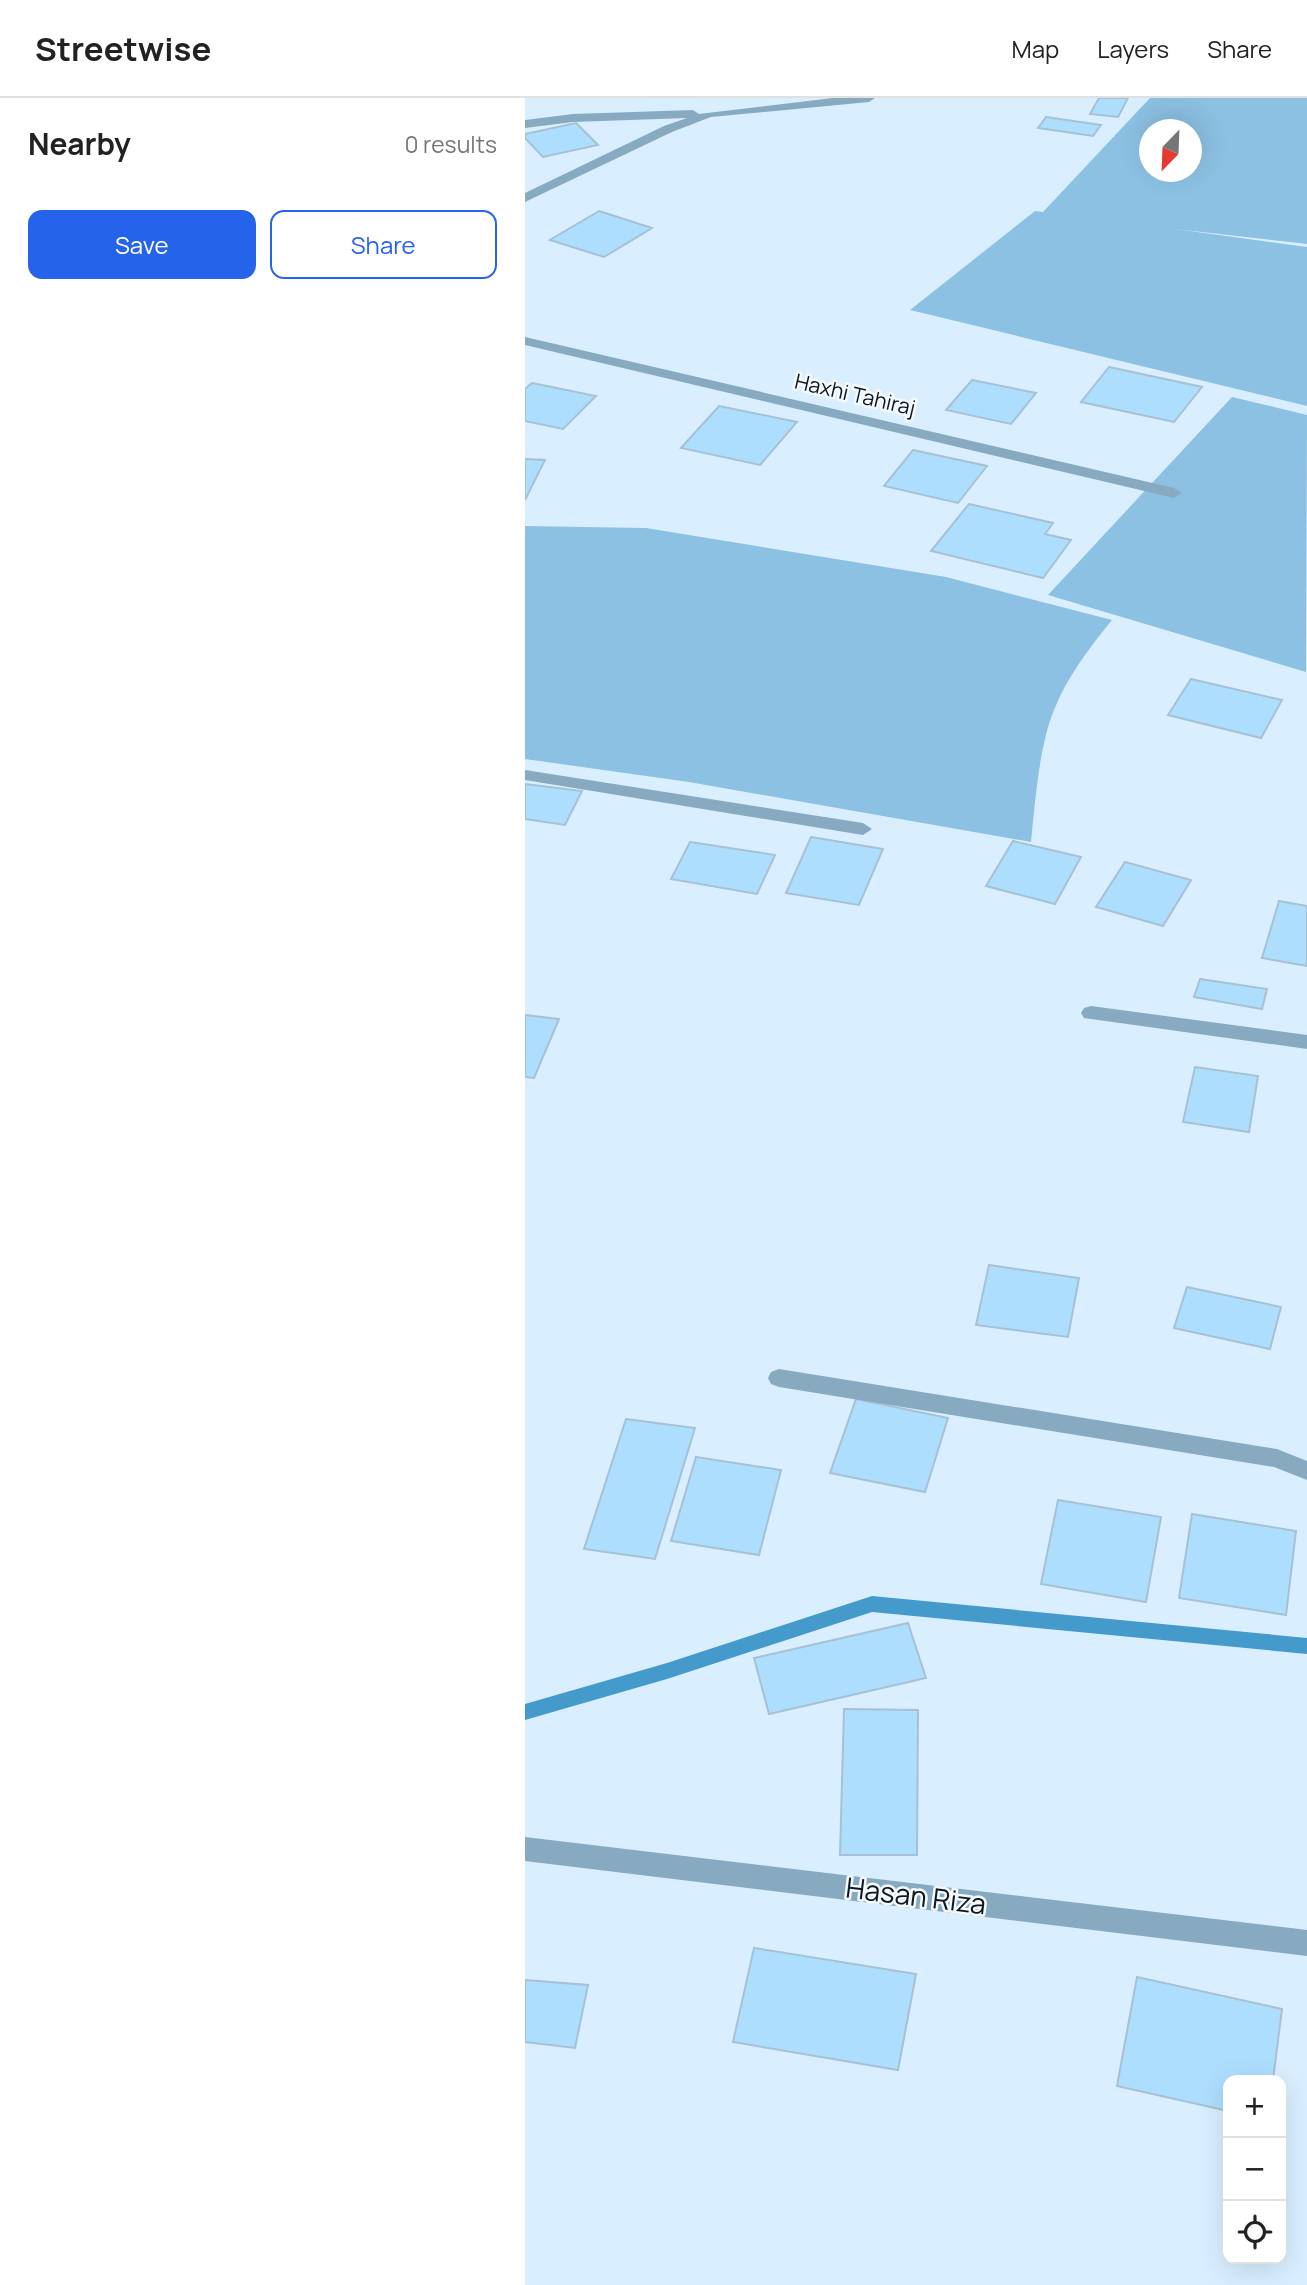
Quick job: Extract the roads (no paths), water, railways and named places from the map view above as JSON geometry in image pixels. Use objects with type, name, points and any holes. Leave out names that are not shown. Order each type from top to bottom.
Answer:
[{"type":"street","points":[[525,124],[573,118],[709,114],[869,98]]},
{"type":"street","points":[[648,106],[659,114]]},
{"type":"street","points":[[525,198],[668,129],[709,114]]},
{"type":"street","name":"Haxhi Tahiraj","points":[[525,341],[1174,493]]},
{"type":"street","points":[[525,775],[863,829]]},
{"type":"street","points":[[1091,1013],[1307,1042]]},
{"type":"street","points":[[779,1378],[1277,1458],[1307,1471]]},
{"type":"street","name":"Hasan Riza","points":[[525,1849],[1307,1943]]},
{"type":"waterway","points":[[525,1712],[667,1671],[872,1604],[1307,1646]]}]
